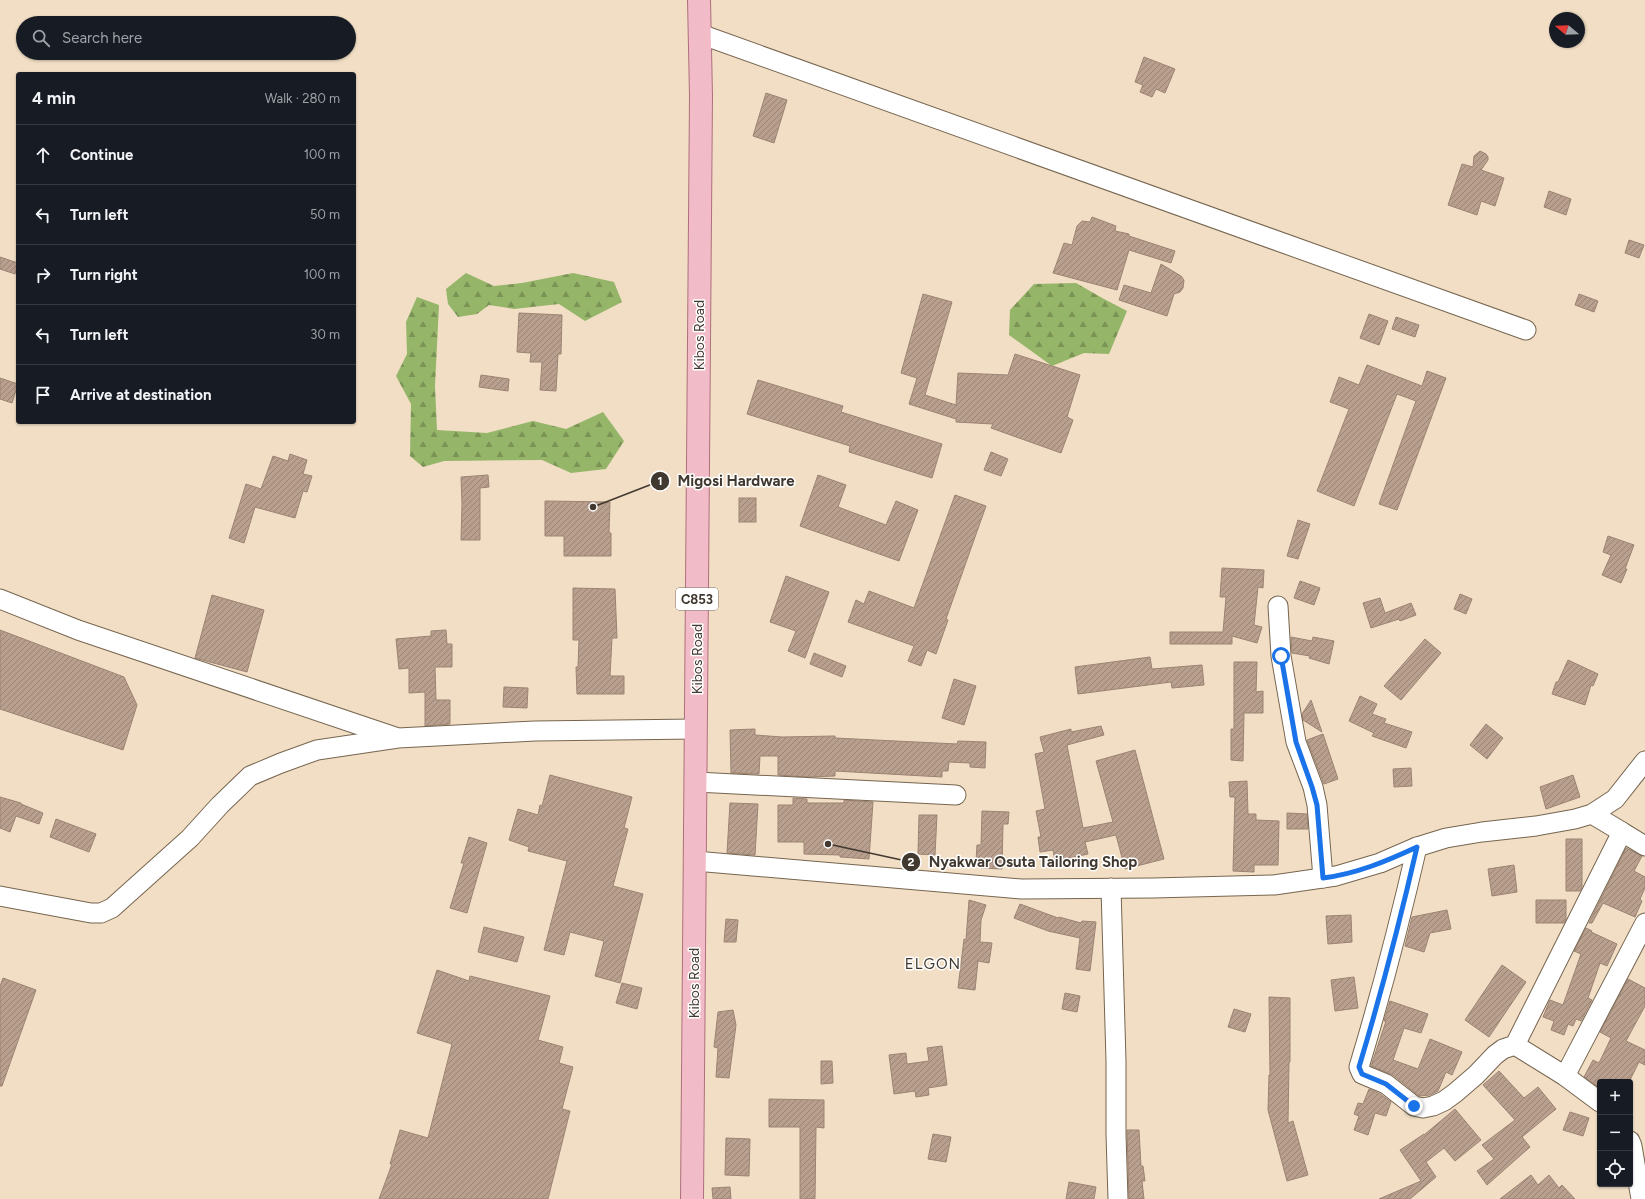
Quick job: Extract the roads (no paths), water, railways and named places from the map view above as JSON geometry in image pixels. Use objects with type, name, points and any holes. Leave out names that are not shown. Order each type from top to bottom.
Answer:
[{"type":"main road","name":"Kibos Road","points":[[692,1199],[701,104],[699,0]]},
{"type":"street","points":[[700,34],[1526,330]]},
{"type":"street","points":[[0,599],[78,630],[398,738]]},
{"type":"street","points":[[1278,606],[1281,656],[1296,742],[1317,805],[1323,878]]},
{"type":"street","points":[[0,896],[91,913],[101,913],[112,908],[190,838],[220,805],[250,776],[281,762],[317,750],[398,738],[535,730],[696,729]]},
{"type":"street","points":[[695,861],[1021,888],[1274,885],[1336,876],[1380,864],[1417,847],[1446,838],[1575,819],[1592,814],[1615,799],[1645,761]]},
{"type":"street","points":[[696,782],[956,795]]},
{"type":"street","points":[[1592,814],[1645,846]]},
{"type":"street","points":[[1417,847],[1399,927],[1378,1006],[1359,1067],[1362,1074],[1386,1084],[1414,1106],[1423,1108],[1433,1106],[1455,1093],[1476,1075],[1495,1055],[1503,1049],[1515,1045],[1622,832]]},
{"type":"street","points":[[1111,888],[1118,1199]]},
{"type":"street","points":[[1565,1076],[1645,923]]},
{"type":"street","points":[[1515,1045],[1565,1076],[1597,1100]]},
{"type":"street","points":[[1632,1151],[1641,1199]]},
{"type":"place","name":"Migosi Hardware","points":[[593,507]]},
{"type":"place","name":"Nyakwar Osuta Tailoring Shop","points":[[828,844]]},
{"type":"district","name":"ELGON","points":[[933,964]]}]
